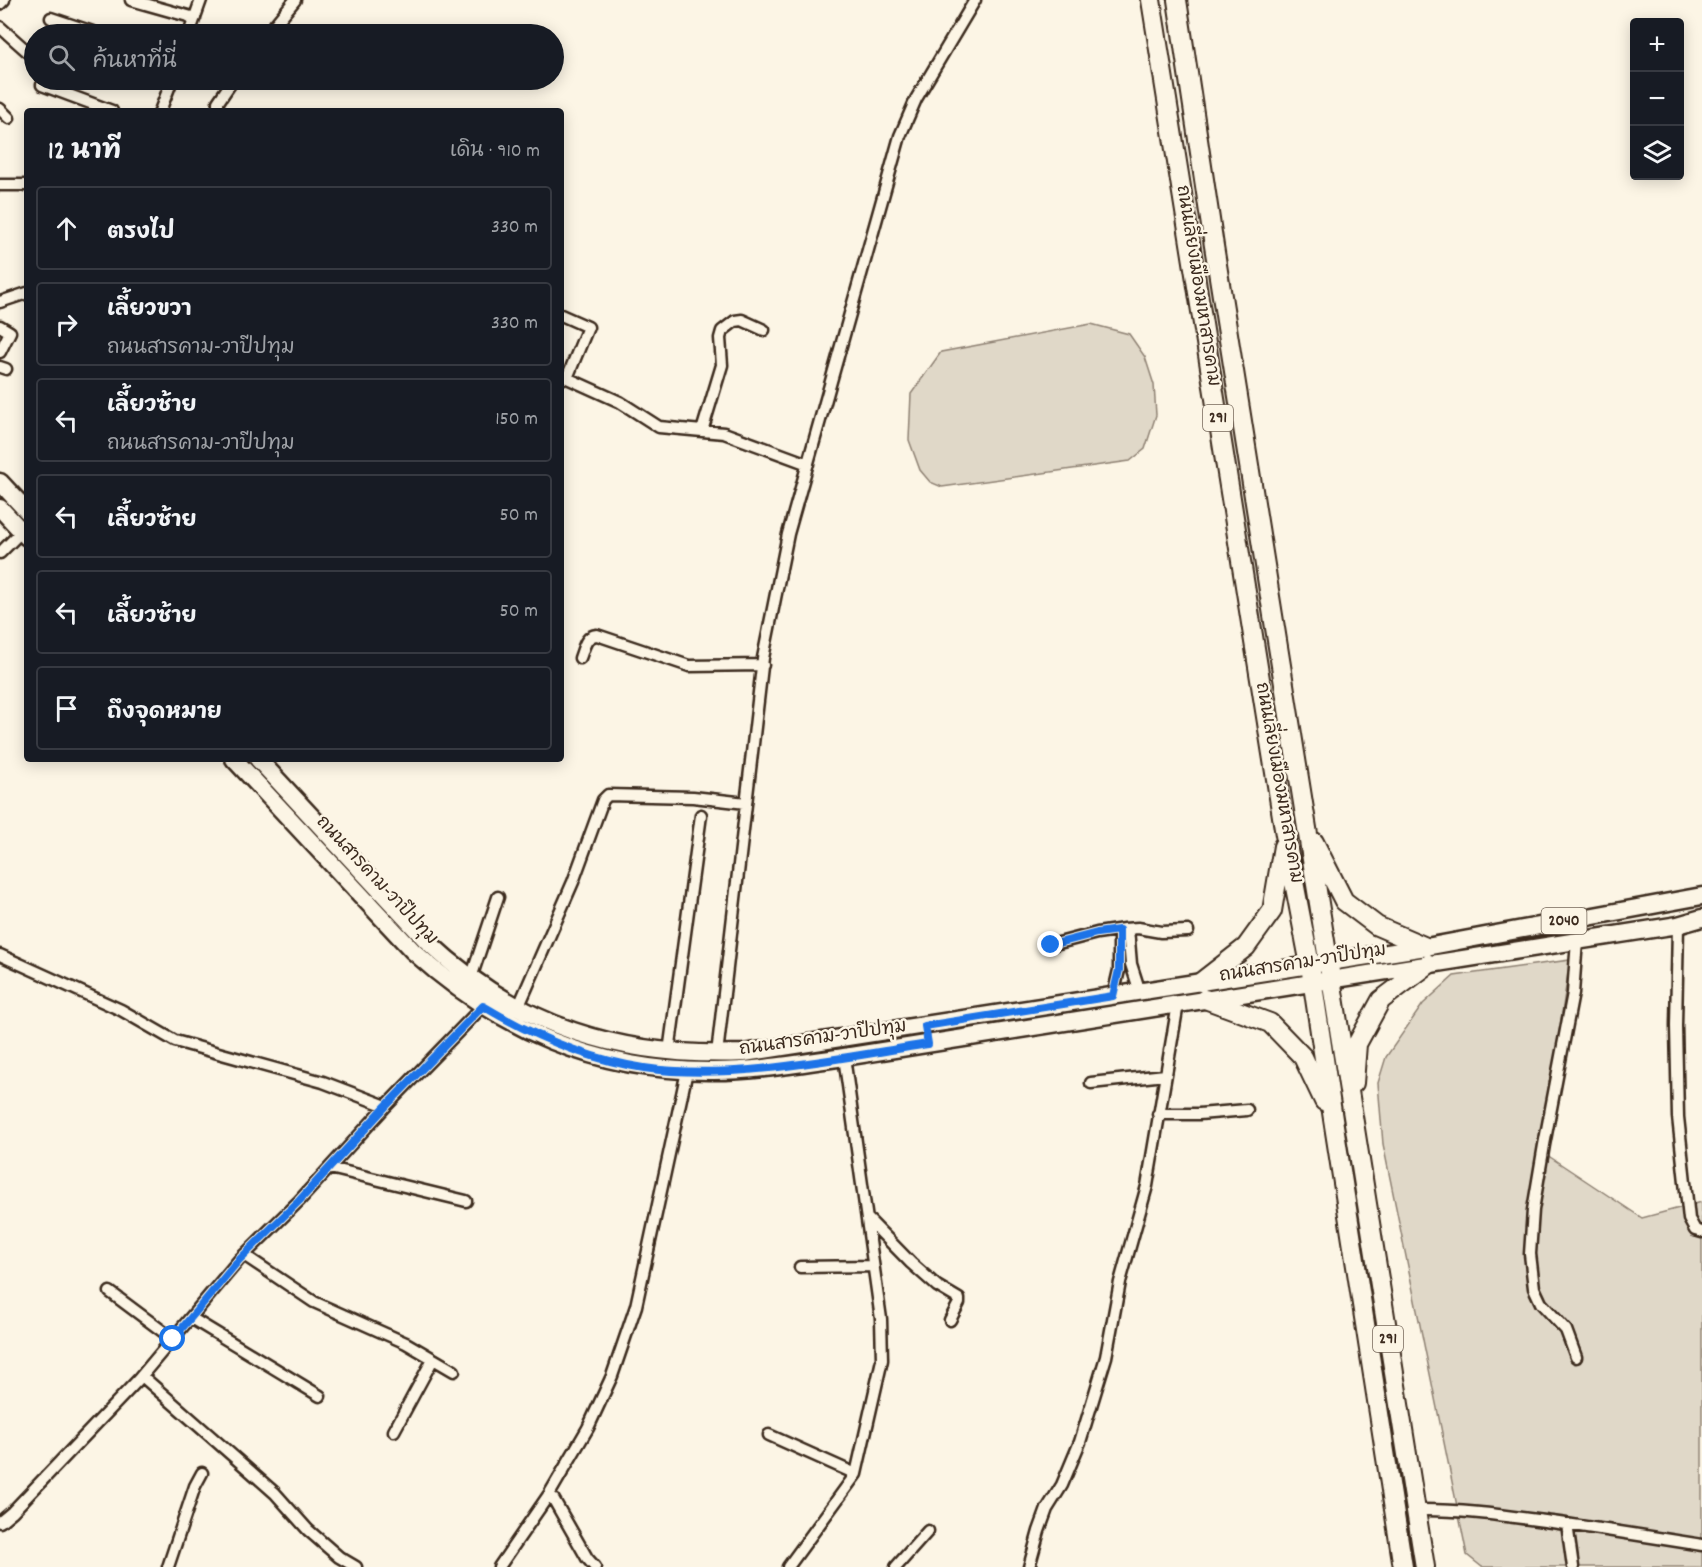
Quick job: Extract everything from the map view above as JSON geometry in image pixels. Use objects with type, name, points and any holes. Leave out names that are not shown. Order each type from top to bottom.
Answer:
[{"type":"highway","name":"ถนนเลี่ยงเมืองมหาสารคาม","points":[[1151,0],[1285,835],[1321,972],[1351,1112],[1425,1567]]},
{"type":"highway","name":"ถนนเลี่ยงเมืองมหาสารคาม","points":[[1177,0],[1307,827],[1333,1119],[1403,1567]]},
{"type":"highway","points":[[1307,827],[1344,901],[1377,926],[1428,955],[1381,1000],[1357,1044],[1351,1112]]},
{"type":"highway","points":[[1285,835],[1272,911],[1246,947],[1203,991],[1270,1023],[1303,1057],[1333,1119]]},
{"type":"main road","points":[[0,482],[24,508]]},
{"type":"main road","points":[[0,509],[24,533]]},
{"type":"main road","name":"ถนนสารคาม-วาปีปทุม","points":[[237,762],[413,951],[438,973],[483,1006],[521,1028],[567,1048],[611,1061],[644,1068],[687,1071],[745,1070],[844,1057],[1178,1004],[1203,991]]},
{"type":"main road","name":"ถนนสารคาม-วาปีปทุม","points":[[261,762],[428,941],[471,978],[518,1008],[572,1031],[615,1044],[669,1052],[744,1053],[1140,992],[1203,991],[1428,955],[1702,896]]},
{"type":"main road","name":"ถนนสารคาม-วาปีปทุม","points":[[1428,955],[1576,941],[1678,925],[1702,918]]},
{"type":"main road","points":[[925,1026],[928,1044]]},
{"type":"street","points":[[0,4],[4,0]]},
{"type":"street","points":[[131,0],[195,18]]},
{"type":"street","points":[[193,24],[201,0]]},
{"type":"street","points":[[275,24],[294,0]]},
{"type":"street","points":[[717,1054],[763,665],[788,534],[900,136],[916,99],[975,0]]},
{"type":"street","points":[[51,18],[69,24]]},
{"type":"street","points":[[0,27],[24,48]]},
{"type":"street","points":[[55,90],[104,108]]},
{"type":"street","points":[[161,108],[168,90]]},
{"type":"street","points":[[218,108],[218,102],[226,90]]},
{"type":"street","points":[[0,109],[9,118]]},
{"type":"street","points":[[0,185],[24,184]]},
{"type":"street","points":[[0,302],[24,295]]},
{"type":"street","points":[[564,316],[588,327],[567,378],[620,402],[659,427],[724,433],[808,464]]},
{"type":"street","points":[[702,431],[722,365],[720,338],[722,331],[735,321],[742,320],[764,330]]},
{"type":"street","points":[[0,326],[10,332],[0,352]]},
{"type":"street","points":[[2,547],[24,535]]},
{"type":"street","points":[[580,658],[587,639],[591,635],[597,635],[689,666],[763,665]]},
{"type":"street","points":[[518,1008],[573,882],[603,800],[608,795],[693,797],[746,803]]},
{"type":"street","points":[[669,1052],[701,815]]},
{"type":"street","points":[[471,978],[498,897]]},
{"type":"street","points":[[1678,925],[1676,1026],[1678,1117],[1689,1219],[1695,1230],[1702,1232]]},
{"type":"street","points":[[1124,929],[1131,964],[1140,992]]},
{"type":"street","points":[[1113,996],[1124,929]]},
{"type":"street","points":[[1051,945],[1097,933],[1124,929],[1188,932]]},
{"type":"street","points":[[1575,1357],[1566,1330],[1541,1303],[1534,1288],[1530,1254],[1533,1210],[1573,993],[1576,941]]},
{"type":"street","points":[[0,955],[121,1010],[175,1041],[323,1082],[386,1106]]},
{"type":"street","points":[[1029,1567],[1047,1509],[1062,1485],[1080,1442],[1106,1357],[1120,1282],[1147,1186],[1178,1004]]},
{"type":"street","points":[[0,1522],[142,1376],[244,1255],[483,1006]]},
{"type":"street","points":[[793,1565],[856,1474],[882,1360],[881,1319],[844,1057]]},
{"type":"street","points":[[500,1567],[550,1493],[588,1428],[612,1376],[636,1306],[687,1071]]},
{"type":"street","points":[[1091,1083],[1165,1075]]},
{"type":"street","points":[[1158,1114],[1199,1114],[1247,1110]]},
{"type":"street","points":[[330,1168],[466,1202]]},
{"type":"street","points":[[868,1219],[911,1263],[937,1286],[958,1299],[959,1303],[950,1320]]},
{"type":"street","points":[[244,1255],[314,1302],[406,1343],[453,1371]]},
{"type":"street","points":[[800,1267],[873,1266]]},
{"type":"street","points":[[110,1292],[173,1339]]},
{"type":"street","points":[[191,1318],[320,1396]]},
{"type":"street","points":[[394,1431],[433,1359]]},
{"type":"street","points":[[142,1376],[275,1492],[308,1530],[339,1557],[356,1567]]},
{"type":"street","points":[[769,1435],[856,1474]]},
{"type":"street","points":[[168,1567],[195,1486],[202,1473]]},
{"type":"street","points":[[550,1493],[587,1558],[595,1567]]},
{"type":"street","points":[[1415,1510],[1441,1509],[1567,1524],[1702,1545]]},
{"type":"street","points":[[1567,1524],[1573,1567]]},
{"type":"street","points":[[896,1567],[928,1531]]},
{"type":"shaded area","points":[[1091,324],[1129,334],[1145,357],[1154,385],[1156,415],[1145,449],[1130,461],[942,487],[930,482],[920,470],[909,440],[911,394],[941,352]]},
{"type":"shaded area","points":[[1570,960],[1541,1151],[1642,1218],[1702,1202],[1702,1567],[1482,1567],[1467,1555],[1383,1144],[1378,1083],[1386,1057],[1423,1004],[1454,976]]},
{"type":"route","points":[[173,1339],[239,1260],[299,1201],[386,1106],[483,1006],[521,1028],[567,1048],[611,1061],[644,1068],[687,1071],[745,1070],[928,1044],[925,1026],[1113,996],[1119,970],[1119,930],[1097,933],[1051,945]]}]
